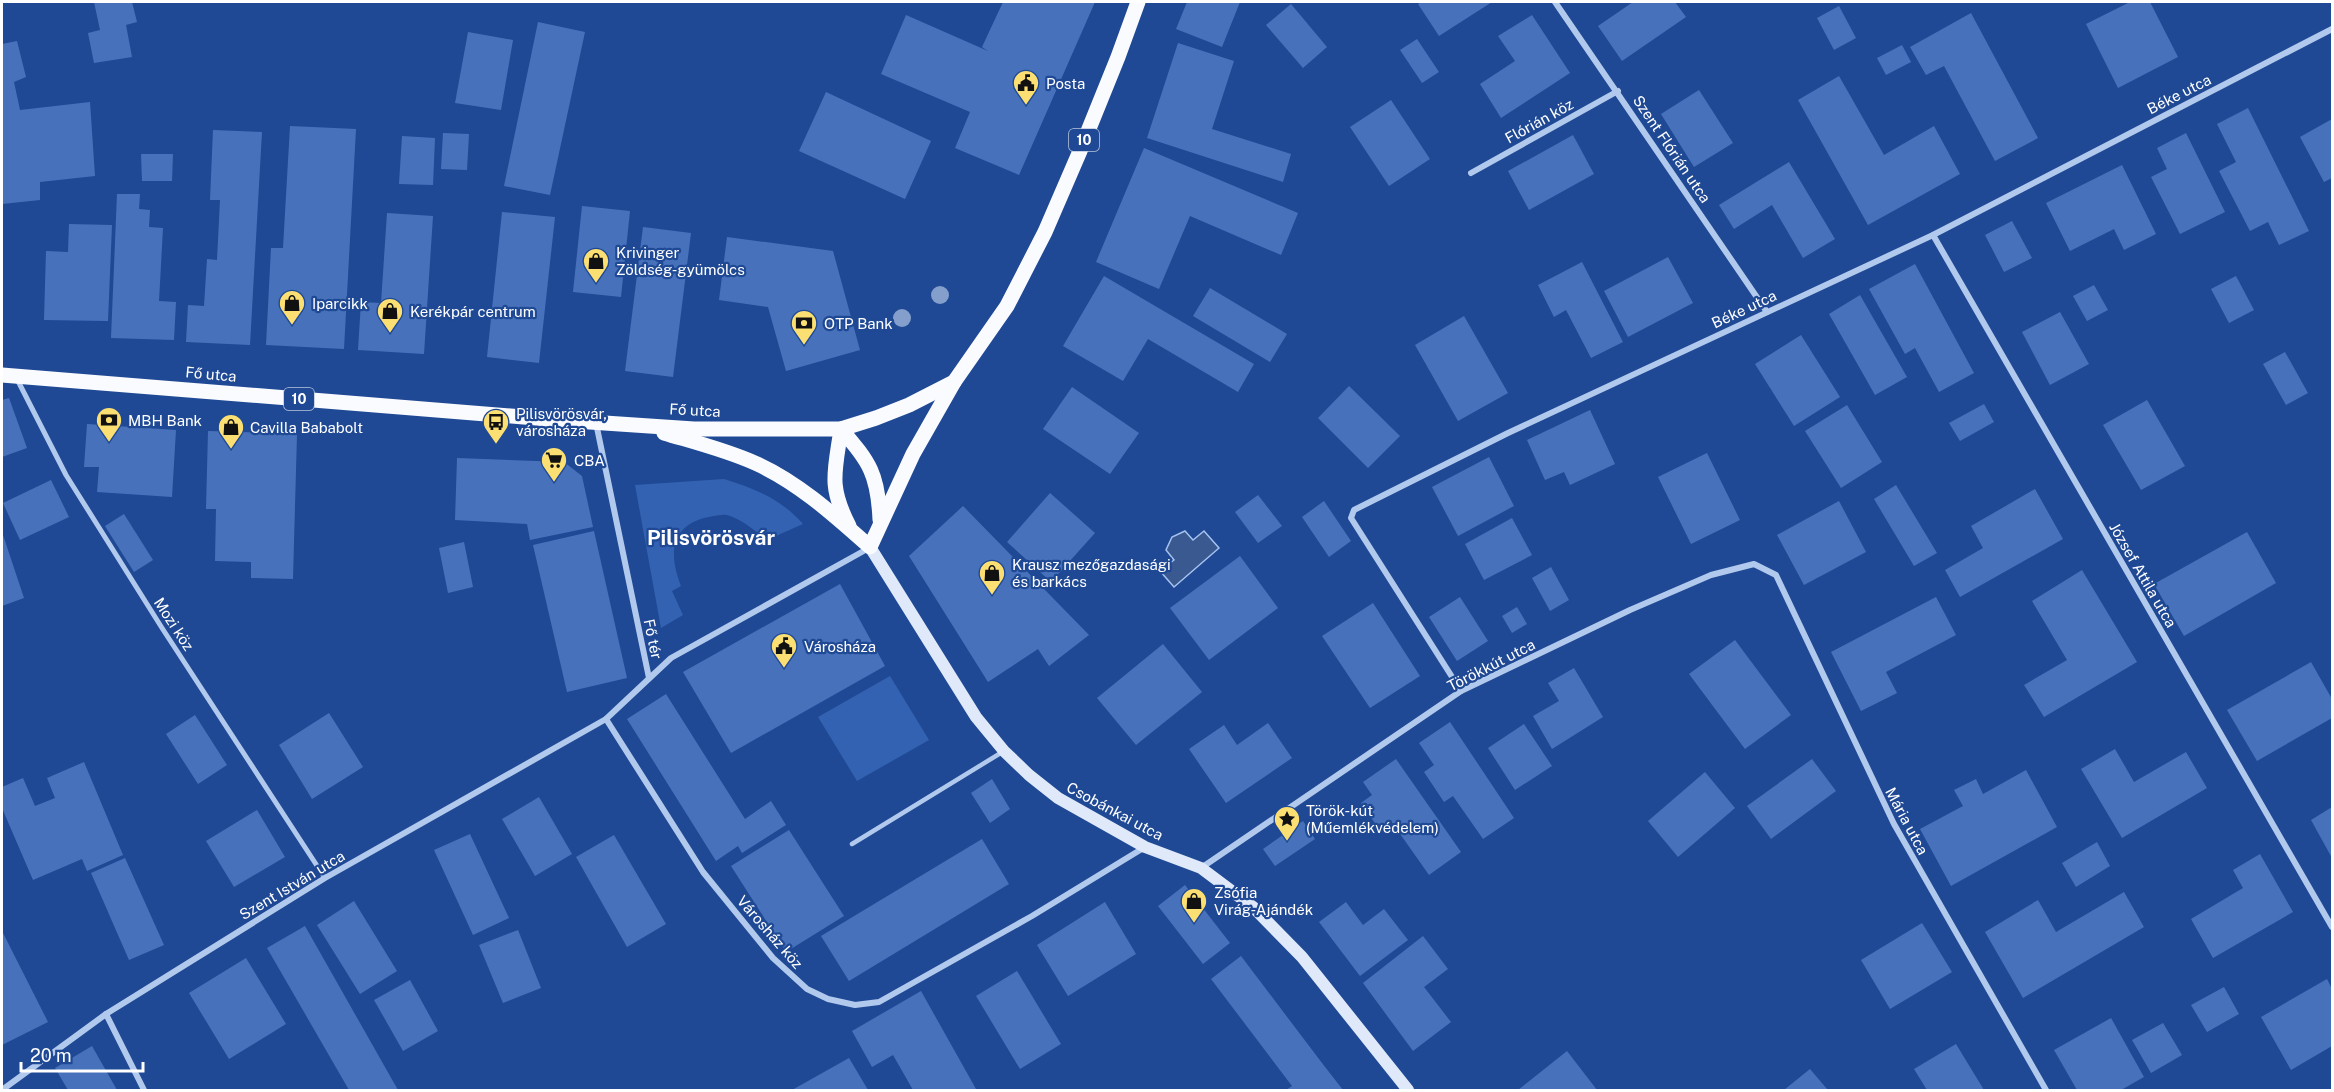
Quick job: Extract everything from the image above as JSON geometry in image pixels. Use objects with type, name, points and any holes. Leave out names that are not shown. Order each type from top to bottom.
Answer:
[{"type":"main road","name":"Fő utca","points":[[8,375],[596,423],[739,430],[842,429],[909,405],[954,382],[1007,306],[1045,232],[1118,57],[1138,2]]},
{"type":"main road","points":[[638,425],[757,464],[803,492],[870,547],[918,444],[954,382]]},
{"type":"main road","points":[[842,429],[871,469],[879,491],[881,523]]},
{"type":"main road","points":[[842,429],[834,484],[838,503],[852,531]]},
{"type":"main road","name":"Csobánkai utca","points":[[870,547],[976,717],[1004,751],[1058,798],[1145,847],[1202,868],[1253,907],[1302,957],[1408,1090]]},
{"type":"street","name":"Szent Flórián utca","points":[[1555,2],[1767,312]]},
{"type":"street","name":"Béke utca","points":[[1461,691],[1351,518],[1354,510],[1508,433],[1933,235],[2332,29]]},
{"type":"street","name":"Flórián köz","points":[[1471,173],[1618,91]]},
{"type":"street","name":"József Attila utca","points":[[1933,235],[2332,927]]},
{"type":"street","name":"Mozi köz","points":[[8,375],[66,475],[162,628],[325,878]]},
{"type":"street","name":"Fő tér","points":[[596,423],[649,678]]},
{"type":"street","name":"Fő tér","points":[[649,678],[671,658],[708,636],[870,547]]},
{"type":"street","name":"Törökkút utca","points":[[1202,868],[1461,691],[1630,610],[1711,575],[1754,564]]},
{"type":"street","name":"Mária utca","points":[[1754,564],[1776,574],[1894,824],[2046,1090]]},
{"type":"street","name":"Szent István utca","points":[[2,1090],[106,1014],[325,878],[606,719],[649,678]]},
{"type":"street","name":"Városház köz","points":[[606,719],[703,872],[772,958],[807,989],[828,999],[855,1005],[879,1002],[1032,916],[1145,847]]},
{"type":"street","points":[[106,1014],[144,1090]]},
{"type":"lane","points":[[852,844],[1004,751]]},
{"type":"shaded area","points":[[724,479],[777,501],[803,524],[767,540],[743,522],[727,515],[704,518],[692,523],[678,537],[674,555],[681,586],[672,591],[683,615],[661,628],[635,485]]},
{"type":"shaded area","points":[[1185,531],[1193,540],[1204,531],[1219,548],[1174,587],[1160,571],[1174,560],[1166,550],[1172,537]]},
{"type":"shaded area","points":[[890,676],[929,740],[857,781],[818,717]]},
{"type":"building","points":[[94,2],[132,2],[137,22],[126,25],[132,57],[94,63],[88,33],[100,30]]},
{"type":"building","points":[[1003,2],[1095,2],[1019,175],[955,148],[970,112],[881,74],[906,15],[988,51],[982,47]]},
{"type":"building","points":[[1187,2],[1240,2],[1222,47],[1176,29]]},
{"type":"building","points":[[1421,2],[1492,2],[1439,36],[1418,4]]},
{"type":"building","points":[[1633,2],[1675,2],[1686,17],[1622,61],[1598,26]]},
{"type":"building","points":[[2130,2],[2150,2],[2178,57],[2118,88],[2086,24]]},
{"type":"building","points":[[1291,4],[1327,47],[1303,68],[1266,25]]},
{"type":"building","points":[[1839,6],[1856,38],[1834,50],[1817,18]]},
{"type":"building","points":[[1971,13],[2038,138],[1995,161],[1944,66],[1926,75],[1910,47]]},
{"type":"building","points":[[1532,15],[1570,73],[1501,118],[1480,84],[1515,61],[1498,36]]},
{"type":"building","points":[[538,22],[585,32],[550,195],[504,186]]},
{"type":"building","points":[[468,32],[513,40],[501,110],[455,103]]},
{"type":"building","points":[[1417,39],[1439,72],[1422,83],[1400,50]]},
{"type":"building","points":[[17,41],[26,77],[14,82],[20,110],[90,102],[95,176],[40,182],[40,200],[2,204],[2,44]]},
{"type":"building","points":[[1178,43],[1234,61],[1212,129],[1291,154],[1283,182],[1147,138]]},
{"type":"building","points":[[1902,45],[1911,62],[1886,75],[1877,58]]},
{"type":"building","points":[[1839,76],[1884,155],[1934,126],[1960,174],[1868,225],[1798,100]]},
{"type":"building","points":[[1699,90],[1733,143],[1694,167],[1661,114]]},
{"type":"building","points":[[826,92],[931,141],[905,199],[799,151]]},
{"type":"building","points":[[1391,100],[1430,159],[1389,186],[1350,127]]},
{"type":"building","points":[[2248,108],[2309,231],[2279,245],[2268,222],[2250,231],[2219,171],[2236,162],[2217,124]]},
{"type":"building","points":[[2332,119],[2332,178],[2324,182],[2300,137]]},
{"type":"building","points":[[290,126],[356,129],[344,349],[266,345],[271,248],[283,248]]},
{"type":"building","points":[[213,130],[262,132],[250,345],[186,342],[188,305],[204,306],[207,259],[217,260],[220,200],[210,200]]},
{"type":"building","points":[[443,133],[469,134],[467,170],[441,169]]},
{"type":"building","points":[[2186,133],[2225,212],[2180,234],[2151,177],[2167,169],[2157,148]]},
{"type":"building","points":[[1573,135],[1594,174],[1529,210],[1508,171]]},
{"type":"building","points":[[402,136],[435,138],[433,185],[399,184]]},
{"type":"building","points":[[1144,148],[1298,213],[1281,255],[1190,216],[1159,289],[1096,262]]},
{"type":"building","points":[[141,154],[173,154],[172,181],[142,181]]},
{"type":"building","points":[[1789,162],[1835,239],[1803,258],[1772,205],[1734,229],[1719,205]]},
{"type":"building","points":[[2122,165],[2156,234],[2124,250],[2114,229],[2070,251],[2046,203]]},
{"type":"building","points":[[117,194],[140,194],[139,209],[150,210],[149,227],[163,228],[159,301],[176,302],[174,340],[111,338]]},
{"type":"building","points":[[582,206],[630,211],[621,297],[573,292]]},
{"type":"building","points":[[502,212],[555,217],[539,363],[487,357]]},
{"type":"building","points":[[387,213],[433,216],[424,354],[358,350],[361,302],[381,303]]},
{"type":"building","points":[[2012,221],[2032,258],[2004,272],[1985,235]]},
{"type":"building","points":[[69,224],[112,225],[108,321],[44,320],[46,251],[68,252]]},
{"type":"building","points":[[643,227],[691,233],[673,377],[625,371]]},
{"type":"building","points":[[727,237],[833,251],[860,350],[786,371],[768,307],[719,300]]},
{"type":"building","points":[[1668,257],[1693,303],[1628,337],[1604,291]]},
{"type":"building","points":[[1582,262],[1623,342],[1591,358],[1566,310],[1554,317],[1538,285]]},
{"type":"building","points":[[1915,264],[1974,373],[1939,392],[1915,348],[1905,354],[1869,289]]},
{"type":"building","points":[[1104,276],[1254,364],[1238,392],[1148,339],[1123,381],[1063,346]]},
{"type":"building","points":[[2236,276],[2254,310],[2229,323],[2211,289]]},
{"type":"building","points":[[2094,285],[2108,310],[2087,321],[2073,296]]},
{"type":"building","points":[[1210,288],[1287,334],[1270,362],[1193,316]]},
{"type":"building","points":[[1860,295],[1907,377],[1875,395],[1829,314]]},
{"type":"building","points":[[2060,312],[2089,364],[2050,385],[2022,332]]},
{"type":"building","points":[[1464,316],[1508,393],[1458,421],[1415,345]]},
{"type":"building","points":[[1801,335],[1840,397],[1794,426],[1755,364]]},
{"type":"building","points":[[2285,352],[2308,393],[2286,405],[2263,364]]},
{"type":"building","points":[[1349,386],[1400,436],[1368,468],[1318,418]]},
{"type":"building","points":[[1072,387],[1139,433],[1110,474],[1043,429]]},
{"type":"building","points":[[9,398],[27,448],[2,457],[2,400]]},
{"type":"building","points":[[2147,400],[2185,466],[2141,490],[2103,425]]},
{"type":"building","points":[[1984,404],[1994,422],[1960,441],[1949,423]]},
{"type":"building","points":[[1847,405],[1882,462],[1841,488],[1805,431]]},
{"type":"building","points":[[1590,410],[1615,464],[1570,485],[1564,472],[1545,480],[1527,440]]},
{"type":"building","points":[[87,424],[176,430],[172,497],[97,492],[99,467],[84,467]]},
{"type":"building","points":[[208,431],[297,434],[293,579],[251,578],[251,562],[215,561],[216,509],[206,509]]},
{"type":"building","points":[[1707,453],[1740,520],[1691,544],[1658,477]]},
{"type":"building","points":[[1489,457],[1514,506],[1458,536],[1432,487]]},
{"type":"building","points":[[457,458],[564,462],[582,476],[593,527],[530,540],[527,524],[455,520]]},
{"type":"building","points":[[51,480],[69,517],[20,540],[3,503]]},
{"type":"building","points":[[1896,485],[1937,553],[1914,566],[1874,499]]},
{"type":"building","points":[[2035,489],[2063,539],[1960,597],[1945,570],[1983,548],[1971,526]]},
{"type":"building","points":[[1050,493],[1095,533],[1051,582],[1007,542]]},
{"type":"building","points":[[1258,495],[1282,526],[1258,543],[1235,512]]},
{"type":"building","points":[[1324,501],[1351,541],[1329,557],[1302,517]]},
{"type":"building","points":[[1839,501],[1866,552],[1804,585],[1777,535]]},
{"type":"building","name":"Krausz mezőgazdasági és barkács","points":[[963,506],[1089,635],[1049,666],[1038,649],[988,682],[909,556]]},
{"type":"building","points":[[124,514],[153,560],[134,572],[105,526]]},
{"type":"building","points":[[1512,518],[1532,555],[1484,580],[1465,544]]},
{"type":"building","points":[[594,531],[627,678],[567,692],[533,545]]},
{"type":"building","points":[[2,532],[24,598],[2,606]]},
{"type":"building","points":[[2247,532],[2276,583],[2184,636],[2154,584]]},
{"type":"building","points":[[464,542],[473,587],[448,593],[439,548]]},
{"type":"building","points":[[1240,556],[1278,608],[1209,660],[1170,608]]},
{"type":"building","points":[[1551,567],[1569,600],[1550,611],[1532,578]]},
{"type":"building","points":[[2082,570],[2137,662],[2044,717],[2024,685],[2067,660],[2032,601]]},
{"type":"building","name":"Városháza","points":[[840,584],[885,666],[731,753],[683,672]]},
{"type":"building","points":[[1460,597],[1488,641],[1457,661],[1429,617]]},
{"type":"building","points":[[1936,597],[1956,635],[1886,672],[1897,693],[1861,711],[1831,652]]},
{"type":"building","points":[[1373,603],[1420,676],[1370,708],[1322,636]]},
{"type":"building","points":[[1517,607],[1527,624],[1512,633],[1502,616]]},
{"type":"building","points":[[1735,640],[1791,715],[1745,749],[1689,674]]},
{"type":"building","points":[[1163,644],[1202,692],[1136,745],[1097,698]]},
{"type":"building","points":[[2311,662],[2332,699],[2332,718],[2257,761],[2227,710]]},
{"type":"building","points":[[1574,668],[1603,717],[1552,749],[1533,716],[1559,701],[1548,683]]},
{"type":"building","points":[[666,694],[745,819],[771,801],[786,825],[742,853],[738,846],[716,861],[627,719]]},
{"type":"building","points":[[329,713],[363,767],[312,799],[279,745]]},
{"type":"building","points":[[195,715],[227,765],[198,784],[166,734]]},
{"type":"building","points":[[1450,722],[1514,818],[1483,839],[1453,796],[1444,802],[1424,772],[1434,765],[1419,743]]},
{"type":"building","points":[[1268,723],[1292,758],[1226,803],[1189,749],[1224,725],[1237,745]]},
{"type":"building","points":[[1524,724],[1552,766],[1515,790],[1488,748]]},
{"type":"building","points":[[2115,749],[2134,782],[2186,752],[2207,788],[2122,838],[2081,769]]},
{"type":"building","points":[[1396,759],[1461,852],[1429,875],[1391,821],[1379,829],[1361,803],[1372,795],[1363,782]]},
{"type":"building","points":[[1812,759],[1836,791],[1771,839],[1747,806]]},
{"type":"building","points":[[84,762],[123,855],[87,871],[82,859],[33,880],[2,808],[2,787],[23,778],[35,806],[55,798],[47,778]]},
{"type":"building","points":[[2026,770],[2057,827],[1951,886],[1920,829],[1963,806],[1954,790],[1976,779],[1983,794]]},
{"type":"building","points":[[1705,772],[1735,808],[1678,857],[1648,821]]},
{"type":"building","points":[[992,779],[1010,809],[990,823],[971,793]]},
{"type":"building","points":[[539,797],[572,854],[535,876],[502,819]]},
{"type":"building","points":[[2332,807],[2332,858],[2311,820]]},
{"type":"building","points":[[257,810],[285,857],[234,887],[206,841]]},
{"type":"building","points":[[1303,821],[1315,839],[1275,866],[1263,849]]},
{"type":"building","points":[[789,830],[844,916],[786,952],[731,866]]},
{"type":"building","points":[[470,834],[509,918],[473,935],[434,850]]},
{"type":"building","points":[[614,835],[666,924],[627,947],[576,857]]},
{"type":"building","points":[[982,839],[1009,884],[849,981],[821,936]]},
{"type":"building","points":[[2097,842],[2110,866],[2076,887],[2062,863]]},
{"type":"building","points":[[2260,854],[2293,912],[2213,958],[2191,919],[2243,888],[2233,870]]},
{"type":"building","points":[[125,858],[164,945],[129,960],[91,873]]},
{"type":"building","name":"Zsófia Virág-Ajándék","points":[[1185,885],[1230,943],[1203,964],[1158,906]]},
{"type":"building","points":[[2124,892],[2144,927],[2023,998],[1985,932],[2038,900],[2056,932]]},
{"type":"building","points":[[354,901],[397,971],[360,994],[317,925]]},
{"type":"building","points":[[1105,902],[1136,954],[1068,996],[1037,945]]},
{"type":"building","points":[[1346,902],[1363,925],[1384,909],[1408,940],[1360,976],[1319,922]]},
{"type":"building","points":[[1922,923],[1952,972],[1890,1009],[1861,960]]},
{"type":"building","points":[[305,926],[398,1090],[349,1090],[267,948]]},
{"type":"building","points":[[518,930],[541,988],[503,1003],[479,945]]},
{"type":"building","points":[[2,931],[48,1022],[2,1045]]},
{"type":"building","points":[[1423,936],[1448,969],[1424,987],[1451,1022],[1413,1051],[1363,983]]},
{"type":"building","points":[[1241,956],[1343,1090],[1286,1090],[1292,1086],[1211,979]]},
{"type":"building","points":[[246,958],[286,1024],[229,1059],[189,993]]},
{"type":"building","points":[[1017,971],[1061,1044],[1020,1069],[976,996]]},
{"type":"building","points":[[2327,979],[2332,989],[2332,1046],[2291,1070],[2261,1017]]},
{"type":"building","points":[[410,980],[438,1031],[403,1051],[374,1000]]},
{"type":"building","points":[[2224,987],[2239,1014],[2207,1032],[2191,1005]]},
{"type":"building","points":[[921,991],[977,1090],[913,1090],[893,1055],[872,1067],[852,1031]]},
{"type":"building","points":[[2111,1018],[2144,1077],[2121,1090],[2077,1090],[2054,1050]]},
{"type":"building","points":[[2163,1023],[2182,1055],[2151,1073],[2132,1040]]},
{"type":"building","points":[[1956,1044],[1984,1090],[1927,1090],[1914,1069]]},
{"type":"building","points":[[92,1046],[117,1090],[68,1090],[55,1068]]},
{"type":"building","points":[[1567,1051],[1597,1090],[1518,1090]]},
{"type":"building","points":[[849,1058],[868,1090],[792,1090]]},
{"type":"building","points":[[1810,1069],[1827,1089],[1784,1090]]},
{"type":"place","name":"Posta","points":[[1026,106]]},
{"type":"place","name":"Krivinger Zöldség-gyümölcs","points":[[596,284]]},
{"type":"place","name":"Iparcikk","points":[[292,326]]},
{"type":"place","name":"Kerékpár centrum","points":[[390,334]]},
{"type":"place","name":"OTP Bank","points":[[804,346]]},
{"type":"place","name":"MBH Bank","points":[[109,443]]},
{"type":"place","name":"Pilisvörösvár, városháza","points":[[496,445]]},
{"type":"place","name":"Cavilla Bababolt","points":[[231,450]]},
{"type":"place","name":"CBA","points":[[554,483]]},
{"type":"place","name":"Krausz mezőgazdasági és barkács","points":[[992,596]]},
{"type":"place","name":"Városháza","points":[[784,669]]},
{"type":"place","name":"Török-kút (Műemlékvédelem)","points":[[1287,842]]},
{"type":"place","name":"Zsófia Virág-Ajándék","points":[[1194,924]]},
{"type":"district","name":"Pilisvörösvár","points":[[711,537]]}]
